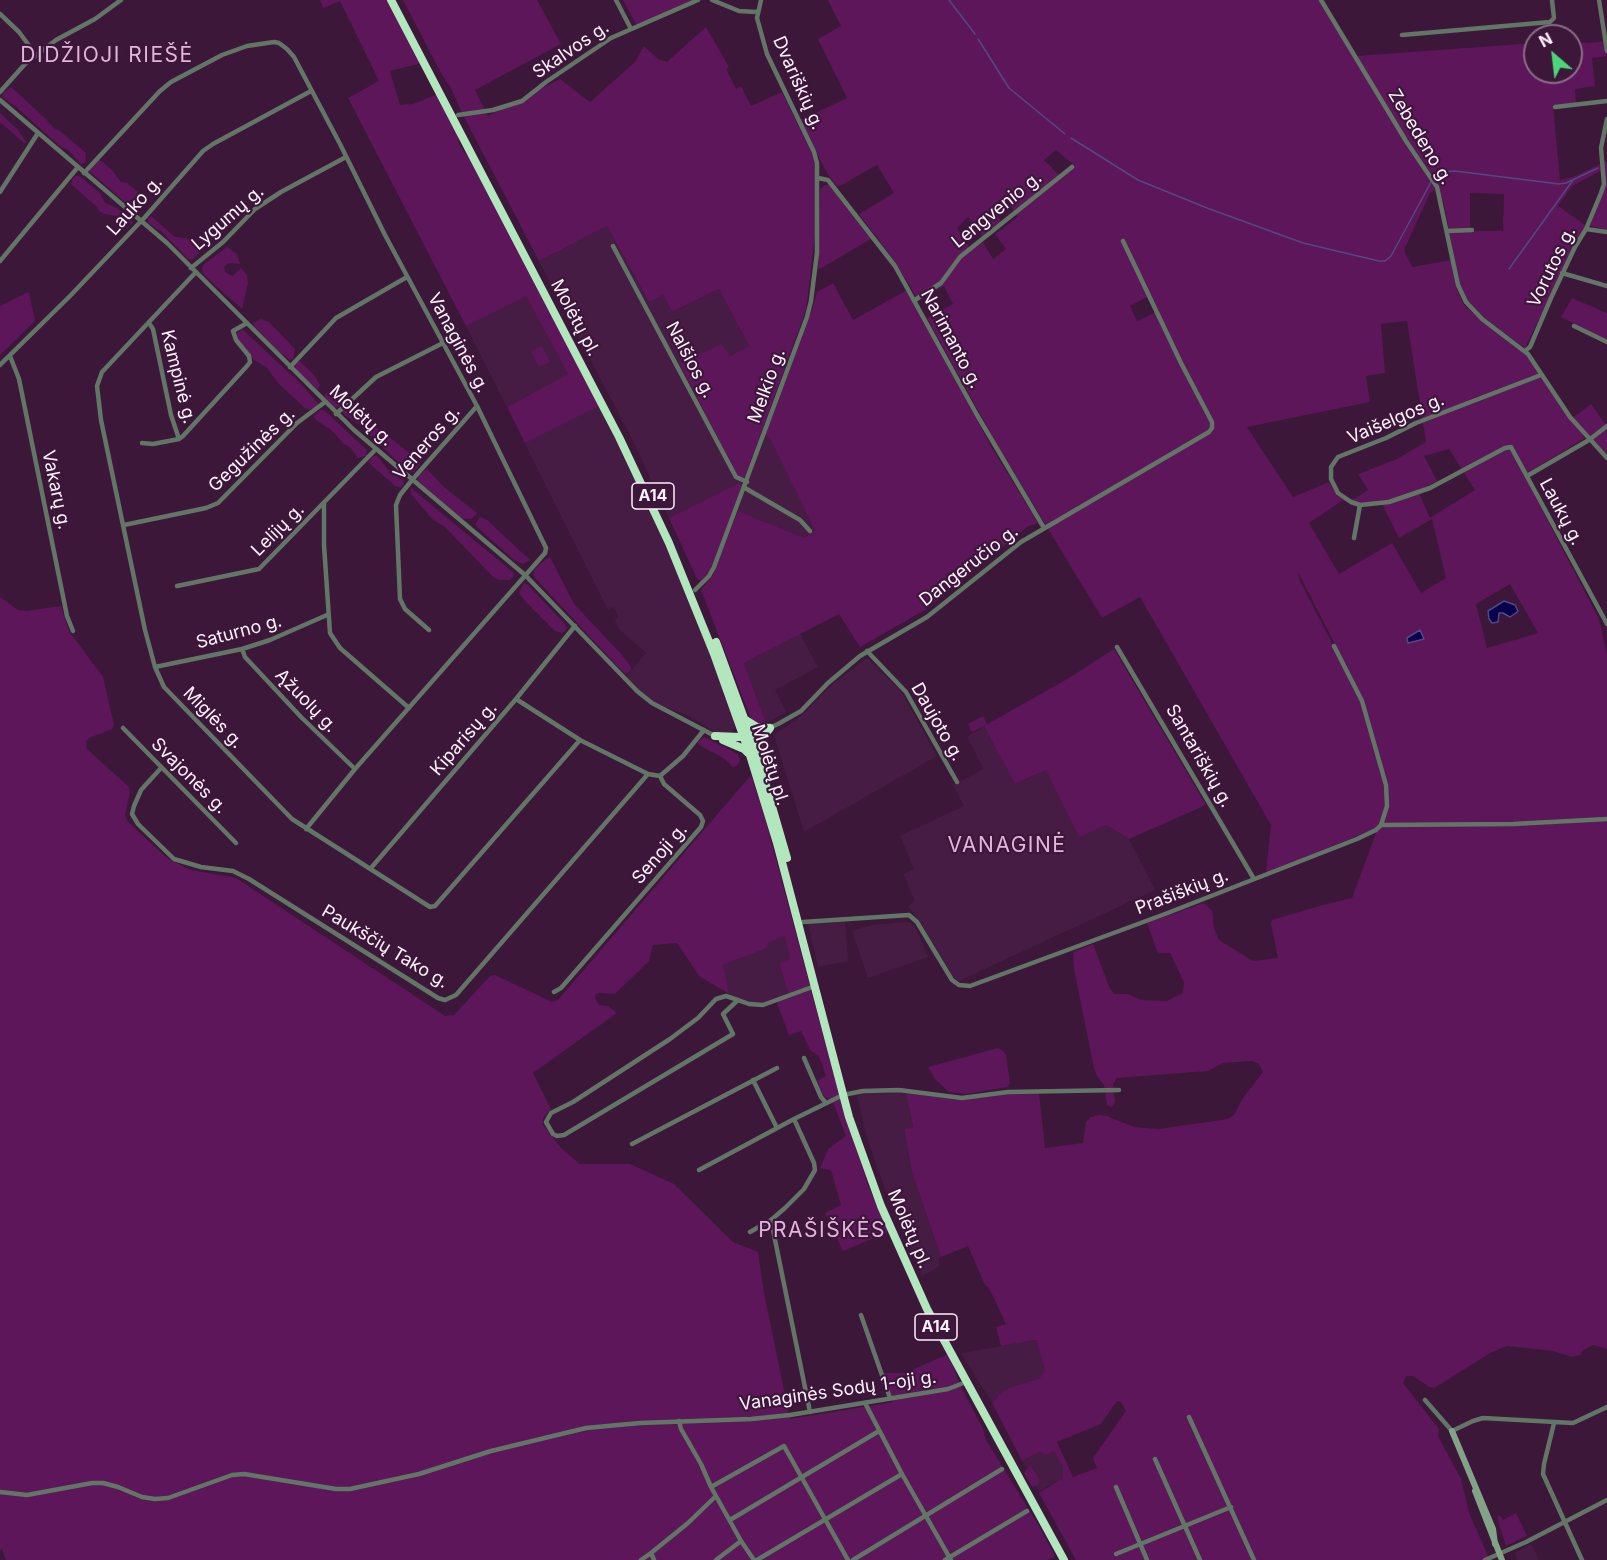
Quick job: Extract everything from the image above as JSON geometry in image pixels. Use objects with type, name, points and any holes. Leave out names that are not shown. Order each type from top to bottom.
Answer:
[{"type":"highway","name":"Molėtų pl.","points":[[391,0],[638,476],[698,612],[748,735]]},
{"type":"highway","name":"Molėtų pl.","points":[[397,0],[622,431],[659,508],[695,590],[742,720]]},
{"type":"highway","points":[[728,739],[742,720],[757,727],[770,728]]},
{"type":"highway","points":[[754,751],[770,728]]},
{"type":"highway","points":[[728,739],[748,735],[754,751]]},
{"type":"highway","points":[[715,736],[728,739],[754,751]]},
{"type":"highway","name":"Molėtų pl.","points":[[754,751],[780,831],[846,1095],[876,1182],[916,1276],[1069,1560]]},
{"type":"highway","name":"Molėtų pl.","points":[[754,751],[815,986],[870,1177],[897,1247],[927,1309],[1064,1560]]},
{"type":"main road","points":[[1452,1431],[1501,1557]]},
{"type":"street","points":[[0,92],[36,55],[56,40],[106,12],[121,0]]},
{"type":"street","points":[[616,0],[631,29]]},
{"type":"street","name":"Skalvos g.","points":[[458,115],[493,110],[522,101],[595,48],[631,29],[698,0]]},
{"type":"street","points":[[712,0],[739,11],[757,12],[761,0]]},
{"type":"street","name":"Zebedeno g.","points":[[1321,0],[1406,141],[1437,187],[1458,285],[1466,302],[1482,319],[1525,351],[1570,417],[1607,458]]},
{"type":"street","points":[[1402,35],[1553,21],[1552,0]]},
{"type":"street","points":[[1599,0],[1605,24],[1607,51]]},
{"type":"street","name":"Dvariškių g.","points":[[757,12],[767,54],[816,156],[818,177]]},
{"type":"street","points":[[0,14],[19,32],[36,55]]},
{"type":"street","name":"Vanaginės g.","points":[[84,172],[160,91],[190,71],[232,51],[256,44],[273,42],[283,45],[291,53],[477,406],[546,548],[545,553],[355,769],[306,829]]},
{"type":"street","name":"Lauko g.","points":[[0,365],[70,296],[203,151],[311,91]]},
{"type":"street","name":"Molėtų g.","points":[[0,100],[141,221],[196,272],[336,414],[525,575],[644,697],[715,736]]},
{"type":"street","points":[[1555,107],[1607,101]]},
{"type":"street","name":"Vorutos g.","points":[[1525,351],[1530,347],[1562,273],[1586,229],[1601,193],[1604,184],[1601,148],[1607,119]]},
{"type":"street","points":[[0,192],[38,133]]},
{"type":"street","name":"Lygumų g.","points":[[191,268],[223,242],[245,218],[268,199],[346,157]]},
{"type":"street","name":"Lengvenio g.","points":[[915,300],[941,283],[960,256],[1072,167]]},
{"type":"street","points":[[0,261],[78,168]]},
{"type":"street","name":"Narimanto g.","points":[[818,177],[828,180],[887,254],[915,300],[965,395],[1044,528]]},
{"type":"street","name":"Melkio g.","points":[[695,590],[709,576],[714,567],[745,488],[811,301],[817,252],[818,177]]},
{"type":"street","points":[[1586,229],[1607,232]]},
{"type":"street","points":[[1447,231],[1472,230]]},
{"type":"street","name":"Dangeručio g.","points":[[748,735],[770,728],[801,711],[828,683],[867,651],[927,617],[998,559],[1044,528],[1209,432],[1212,422],[1123,241]]},
{"type":"street","name":"Nalšios g.","points":[[613,246],[736,477],[747,482]]},
{"type":"street","name":"Miglės g.","points":[[196,272],[102,372],[96,386],[99,410],[154,667],[170,693],[292,819],[433,907],[580,740]]},
{"type":"street","points":[[1562,273],[1607,286]]},
{"type":"street","points":[[290,367],[336,318],[407,277]]},
{"type":"street","name":"Kampinė g.","points":[[149,323],[153,329],[171,415],[179,439]]},
{"type":"street","name":"Kampinė g.","points":[[142,443],[153,444],[179,439],[248,366],[250,358],[236,340],[233,331],[247,323]]},
{"type":"street","points":[[1574,326],[1607,342]]},
{"type":"street","points":[[336,414],[376,377],[443,343]]},
{"type":"street","name":"Vakarų g.","points":[[10,356],[19,380],[67,616],[73,631]]},
{"type":"street","name":"Vaišelgos g.","points":[[1360,505],[1345,500],[1333,486],[1330,472],[1338,457],[1416,423],[1541,375]]},
{"type":"street","name":"Gegužinės g.","points":[[124,525],[206,508],[218,503],[297,423],[325,402]]},
{"type":"street","name":"Veneros g.","points":[[429,630],[403,606],[398,589],[396,505],[400,495],[412,480],[477,406]]},
{"type":"street","name":"Laukų g.","points":[[1607,426],[1589,440],[1527,476],[1607,624]]},
{"type":"street","points":[[1354,538],[1360,505],[1389,502],[1430,488],[1507,447],[1512,448],[1527,476]]},
{"type":"street","name":"Lelijų g.","points":[[177,586],[259,569],[376,449]]},
{"type":"street","points":[[745,488],[800,520],[810,531]]},
{"type":"street","points":[[324,503],[327,615],[330,633],[335,643],[410,708]]},
{"type":"street","name":"Saturno g.","points":[[154,667],[242,648],[284,636],[327,615]]},
{"type":"street","name":"Kiparisų g.","points":[[371,868],[516,699],[575,626]]},
{"type":"street","points":[[1334,646],[1362,701],[1386,784],[1387,806],[1381,825]]},
{"type":"street","name":"Santariškių g.","points":[[1118,647],[1254,879]]},
{"type":"street","name":"Ąžuolų g.","points":[[242,648],[245,657],[301,717],[355,769]]},
{"type":"street","name":"Daujoto g.","points":[[867,651],[906,692],[957,782]]},
{"type":"street","points":[[516,699],[580,740],[648,774],[660,776],[683,756],[704,730]]},
{"type":"street","name":"Svajonės g.","points":[[123,728],[236,843]]},
{"type":"street","name":"Paukščių Tako g.","points":[[161,768],[141,790],[132,814],[135,821],[174,859],[201,867],[233,871],[249,879],[428,992],[445,1000],[456,995],[648,774]]},
{"type":"street","name":"Senoji g.","points":[[554,992],[569,979],[701,827],[703,821],[700,815],[664,784],[660,776]]},
{"type":"street","name":"Prašiškių g.","points":[[803,922],[909,915],[917,922],[952,980],[959,985],[970,986],[1357,839],[1381,825],[1513,824],[1607,819]]},
{"type":"street","points":[[738,1000],[723,1014],[733,1034],[564,1135],[555,1136],[546,1119],[550,1113],[573,1102],[670,1040],[716,999],[726,996],[738,1000],[749,1004],[763,1005],[815,986]]},
{"type":"street","points":[[804,1058],[821,1097],[826,1103]]},
{"type":"street","points":[[632,1144],[777,1068]]},
{"type":"street","points":[[753,1080],[777,1128]]},
{"type":"street","points":[[699,1170],[826,1103],[863,1091],[899,1090],[962,1098],[1008,1092],[1119,1090]]},
{"type":"street","points":[[750,1232],[771,1220],[804,1189],[815,1170],[794,1119]]},
{"type":"street","points":[[771,1220],[810,1412]]},
{"type":"street","points":[[861,1315],[890,1398]]},
{"type":"street","name":"Vanaginės Sodų 1-oji g.","points":[[0,1492],[27,1495],[103,1483],[142,1497],[155,1499],[168,1498],[232,1475],[243,1474],[336,1489],[350,1489],[586,1428],[640,1423],[751,1419],[810,1412],[948,1389],[966,1382]]},
{"type":"street","points":[[1425,1400],[1452,1431],[1483,1418],[1554,1423],[1576,1422],[1607,1407]]},
{"type":"street","points":[[865,1403],[948,1559],[1027,1511]]},
{"type":"street","points":[[1189,1417],[1254,1560]]},
{"type":"street","points":[[679,1421],[711,1487],[741,1541],[756,1560],[902,1474]]},
{"type":"street","points":[[1554,1423],[1543,1474],[1582,1560]]},
{"type":"street","points":[[730,1520],[879,1431]]},
{"type":"street","points":[[711,1487],[784,1446],[850,1560],[1002,1468]]},
{"type":"street","points":[[1155,1459],[1200,1560]]},
{"type":"street","points":[[1116,1487],[1147,1560]]},
{"type":"street","points":[[642,1560],[688,1523],[716,1496]]},
{"type":"street","points":[[1485,1560],[1501,1557],[1607,1500]]},
{"type":"street","points":[[1116,1554],[1230,1507]]},
{"type":"street","points":[[716,1560],[741,1541]]},
{"type":"street","points":[[651,1553],[654,1560]]},
{"type":"shaded area","points":[[320,0],[388,0],[422,63],[390,71],[400,105],[413,104],[438,94],[457,132],[459,144],[473,161],[599,406],[525,443],[507,407],[568,374],[526,296],[466,326],[348,98],[379,81],[340,1],[323,8]]},
{"type":"shaded area","points":[[403,0],[537,0],[561,44],[475,90],[488,116],[560,79],[590,102],[635,62],[644,46],[658,59],[667,62],[706,27],[729,67],[726,69],[736,89],[741,86],[751,106],[782,92],[816,166],[815,236],[806,310],[746,474],[741,482],[680,364],[721,344],[730,356],[749,346],[719,289],[672,312],[663,295],[649,302],[607,226],[539,261],[451,88]]},
{"type":"shaded area","points":[[623,0],[692,0],[637,26]]},
{"type":"shaded area","points":[[828,0],[1319,0],[1436,190],[1430,193],[1404,250],[1412,267],[1451,260],[1456,288],[1464,305],[1483,323],[1513,343],[1531,360],[1549,390],[1585,438],[1524,475],[1599,619],[1607,654],[1607,1349],[1593,1345],[1583,1350],[1580,1355],[1572,1357],[1553,1351],[1507,1346],[1492,1352],[1434,1388],[1413,1376],[1406,1376],[1403,1383],[1439,1429],[1438,1436],[1461,1479],[1469,1513],[1490,1560],[1076,1560],[1039,1493],[1063,1478],[1063,1467],[1054,1451],[1046,1455],[1040,1452],[1022,1461],[992,1403],[1002,1392],[1039,1379],[1045,1371],[1036,1340],[1001,1346],[996,1327],[1006,1324],[968,1246],[941,1257],[912,1173],[904,1129],[913,1127],[906,1093],[958,1100],[1039,1093],[1045,1148],[1083,1143],[1086,1122],[1091,1117],[1099,1115],[1134,1127],[1159,1129],[1228,1119],[1234,1115],[1243,1098],[1263,1072],[1259,1064],[1252,1061],[1223,1063],[1208,1071],[1117,1078],[1113,1084],[1115,1102],[1112,1107],[1107,1105],[1104,1085],[1094,1068],[1074,969],[1073,952],[1093,944],[1110,989],[1115,994],[1127,994],[1142,1000],[1167,1001],[1183,993],[1184,982],[1170,953],[1157,951],[1147,923],[1204,903],[1212,911],[1214,928],[1219,940],[1253,961],[1278,958],[1272,920],[1352,898],[1376,833],[1372,830],[1266,873],[1271,825],[1140,597],[1102,618],[995,441],[927,318],[953,304],[944,286],[918,300],[896,263],[859,214],[894,193],[877,165],[838,187],[828,175],[800,120],[847,98],[818,39],[841,26]],"holes":[[[1056,150],[1075,166],[1062,178],[1044,160]],[[1004,197],[1018,217],[995,234],[1006,249],[993,259],[983,242],[971,250],[957,228],[968,217],[982,236],[1001,221],[991,207]],[[1151,295],[1159,311],[1137,321],[1130,306]],[[1407,321],[1426,442],[1397,459],[1358,474],[1368,490],[1354,499],[1338,496],[1329,482],[1293,497],[1247,427],[1370,402],[1366,376],[1385,373],[1381,324]],[[1449,449],[1475,490],[1430,518],[1418,491],[1437,481],[1424,456]],[[1343,500],[1357,507],[1382,504],[1399,538],[1432,519],[1446,578],[1421,593],[1392,543],[1339,574],[1309,523]],[[1298,572],[1357,687],[1355,688],[1300,581]],[[1510,584],[1538,633],[1487,648],[1476,604]],[[1117,1401],[1121,1402],[1126,1411],[1093,1458],[1097,1468],[1073,1477],[1057,1442],[1101,1424]]]},
{"type":"shaded area","points":[[1607,41],[1607,56],[1592,58],[1595,86],[1575,89],[1576,103],[1553,105],[1560,180],[1573,177],[1607,161],[1607,230],[1590,226],[1606,182],[1604,169],[1572,186],[1558,206],[1585,225],[1525,348],[1481,316],[1465,298],[1459,284],[1444,204],[1436,181],[1402,131],[1357,56],[1523,44],[1523,84],[1583,84],[1583,42]],"holes":[[[1470,193],[1504,194],[1503,231],[1470,231]]]},
{"type":"shaded area","points":[[11,87],[54,128],[86,153],[85,163],[81,164],[67,149],[62,148],[2,97],[3,93]]},
{"type":"shaded area","points":[[0,113],[18,130],[27,143],[24,143],[0,122]]},
{"type":"shaded area","points":[[99,159],[113,171],[121,182],[127,183],[138,192],[138,202],[129,200],[134,205],[134,210],[89,171]]},
{"type":"shaded area","points":[[78,175],[100,193],[105,203],[130,218],[133,221],[132,224],[99,211],[71,184],[73,178]]},
{"type":"shaded area","points":[[829,185],[871,239],[818,270],[820,189]]},
{"type":"shaded area","points":[[151,216],[175,237],[192,239],[201,251],[192,260],[188,259],[162,232],[148,223]]},
{"type":"shaded area","points":[[607,226],[649,302],[663,295],[672,312],[719,289],[749,346],[730,356],[701,403],[741,482],[669,518],[632,439],[539,261]]},
{"type":"shaded area","points":[[227,247],[237,254],[240,264],[229,263],[224,267],[225,272],[232,276],[241,268],[247,275],[248,283],[242,309],[204,275],[202,270],[203,265]]},
{"type":"shaded area","points":[[833,283],[853,320],[907,290],[992,448],[1038,523],[1027,527],[925,610],[860,647],[839,614],[744,663],[766,723],[759,725],[752,721],[701,590],[713,575],[738,511],[805,538],[815,530],[771,441],[765,434],[817,292]]},
{"type":"shaded area","points":[[29,293],[35,321],[0,355],[0,306]]},
{"type":"shaded area","points":[[526,295],[568,374],[507,407],[466,326]]},
{"type":"shaded area","points":[[1572,298],[1607,313],[1607,340],[1561,317]]},
{"type":"shaded area","points":[[261,319],[269,322],[295,349],[293,359],[290,360],[278,351],[254,326],[253,323]]},
{"type":"shaded area","points":[[242,329],[299,382],[318,403],[317,406],[310,410],[305,408],[279,384],[266,367],[254,360],[237,339],[236,334]]},
{"type":"shaded area","points":[[542,346],[550,362],[539,367],[531,351]]},
{"type":"shaded area","points":[[300,361],[314,375],[320,385],[318,390],[295,369],[294,365]]},
{"type":"shaded area","points":[[330,389],[343,399],[343,403],[337,408],[333,407],[324,396]]},
{"type":"shaded area","points":[[1591,404],[1607,426],[1607,455],[1573,418]]},
{"type":"shaded area","points":[[352,405],[377,428],[419,460],[420,465],[414,472],[410,473],[405,469],[360,425],[344,414],[342,411]]},
{"type":"shaded area","points":[[599,406],[635,475],[698,618],[735,727],[731,734],[717,734],[690,716],[646,697],[626,677],[646,653],[619,629],[615,621],[618,616],[614,607],[608,609],[525,443]]},
{"type":"shaded area","points":[[320,410],[324,410],[367,450],[366,456],[358,458],[350,447],[316,420],[314,416]]},
{"type":"shaded area","points":[[765,434],[771,441],[815,529],[805,538],[738,511]]},
{"type":"shaded area","points":[[373,456],[377,456],[389,471],[404,481],[401,488],[395,486],[368,462]]},
{"type":"shaded area","points":[[427,469],[444,487],[477,513],[476,515],[471,519],[462,519],[418,481],[418,476]]},
{"type":"shaded area","points":[[741,482],[742,486],[713,567],[701,581],[697,579],[669,518]]},
{"type":"shaded area","points":[[411,488],[514,573],[513,577],[510,580],[499,580],[493,577],[445,527],[432,519],[411,494]]},
{"type":"shaded area","points":[[480,517],[487,520],[530,560],[523,564],[514,560],[477,527],[475,524]]},
{"type":"shaded area","points":[[550,557],[574,604],[622,655],[632,668],[629,672],[626,674],[622,671],[535,578],[533,573],[535,569]]},
{"type":"shaded area","points":[[524,583],[563,622],[567,628],[565,631],[562,633],[555,631],[526,602],[519,593]]},
{"type":"shaded area","points":[[0,597],[18,610],[27,611],[61,606],[69,631],[103,677],[114,725],[112,729],[89,738],[86,742],[87,749],[129,787],[125,815],[128,822],[168,859],[191,870],[236,878],[445,1016],[454,1015],[490,976],[495,975],[552,1002],[558,1000],[751,775],[766,822],[833,1072],[868,1185],[888,1232],[843,1251],[825,1213],[841,1205],[831,1170],[820,1168],[828,1149],[846,1136],[833,1102],[824,1096],[817,1081],[826,1076],[819,1056],[810,1050],[801,1031],[789,1035],[775,998],[788,993],[779,963],[790,959],[785,936],[769,942],[767,948],[723,965],[729,994],[699,976],[677,943],[653,945],[649,961],[615,994],[596,994],[595,998],[599,1005],[608,1006],[617,1013],[533,1073],[551,1109],[543,1118],[543,1125],[561,1148],[580,1164],[630,1164],[674,1184],[733,1242],[758,1252],[764,1293],[790,1419],[893,1402],[883,1373],[905,1373],[948,1354],[986,1440],[1055,1556],[1047,1560],[6,1560],[2,1549],[0,1550]]},
{"type":"shaded area","points":[[1504,601],[1515,605],[1518,611],[1510,617],[1499,613],[1498,622],[1492,623],[1488,611]]},
{"type":"shaded area","points":[[1420,630],[1424,639],[1408,643],[1407,638]]},
{"type":"shaded area","points":[[800,634],[818,667],[775,690],[786,712],[766,723],[744,663]]},
{"type":"shaded area","points":[[1114,649],[1206,805],[1129,839],[1106,825],[1079,837],[1046,770],[1015,784],[984,726],[1069,678]]},
{"type":"shaded area","points":[[867,658],[901,691],[937,756],[804,832],[774,735],[797,720],[835,682]]},
{"type":"shaded area","points":[[983,716],[987,724],[972,732],[968,724]]},
{"type":"shaded area","points":[[984,726],[1015,784],[1046,770],[1079,836],[1106,825],[1129,839],[1155,890],[956,981],[908,906],[915,901],[903,874],[914,869],[900,836],[964,806],[953,785],[984,769],[967,737]]},
{"type":"shaded area","points":[[704,737],[738,754],[740,760],[737,766],[733,767],[723,758],[699,745],[698,742]]},
{"type":"shaded area","points":[[845,920],[848,961],[818,967],[808,924]]},
{"type":"shaded area","points":[[906,922],[916,928],[928,957],[868,978],[852,931],[872,925]]},
{"type":"shaded area","points":[[786,935],[790,960],[779,963],[788,993],[776,1002],[757,1007],[740,1003],[729,994],[722,965],[767,948],[769,942]]},
{"type":"shaded area","points":[[998,1048],[1006,1055],[1010,1083],[1007,1087],[966,1094],[949,1092],[935,1079],[928,1067]]},
{"type":"shaded area","points":[[905,1088],[913,1127],[904,1130],[912,1173],[941,1257],[938,1259],[940,1266],[922,1276],[891,1205],[867,1139],[857,1089]]},
{"type":"shaded area","points":[[1036,1340],[1045,1371],[1043,1375],[1039,1379],[1017,1385],[997,1397],[992,1403],[961,1353]]},
{"type":"shaded area","points":[[1054,1451],[1063,1467],[1063,1478],[1039,1491],[1036,1486],[1039,1479],[1033,1467],[1026,1468],[1022,1461],[1040,1452]]},
{"type":"shaded area","points":[[1029,1466],[1039,1479],[1038,1485],[1032,1487],[1024,1473]]},
{"type":"shaded area","points":[[1516,1513],[1527,1536],[1506,1546],[1497,1517],[1500,1515],[1503,1520]]},
{"type":"shaded area","points":[[1531,1544],[1539,1560],[1517,1560],[1514,1553]]},
{"type":"waterway","points":[[949,0],[975,34]]},
{"type":"waterway","points":[[978,39],[1009,88],[1065,134]]},
{"type":"waterway","points":[[1071,138],[1138,180],[1207,208],[1303,243],[1379,261],[1385,261],[1391,256],[1431,182]]},
{"type":"waterway","points":[[1437,176],[1455,171],[1559,184],[1598,168]]},
{"type":"waterway","points":[[1509,269],[1573,180]]},
{"type":"district","name":"DIDŽIOJI RIEŠĖ","points":[[107,56]]},
{"type":"district","name":"VANAGINĖ","points":[[1007,846]]},
{"type":"district","name":"PRAŠIŠKĖS","points":[[822,1231]]}]
